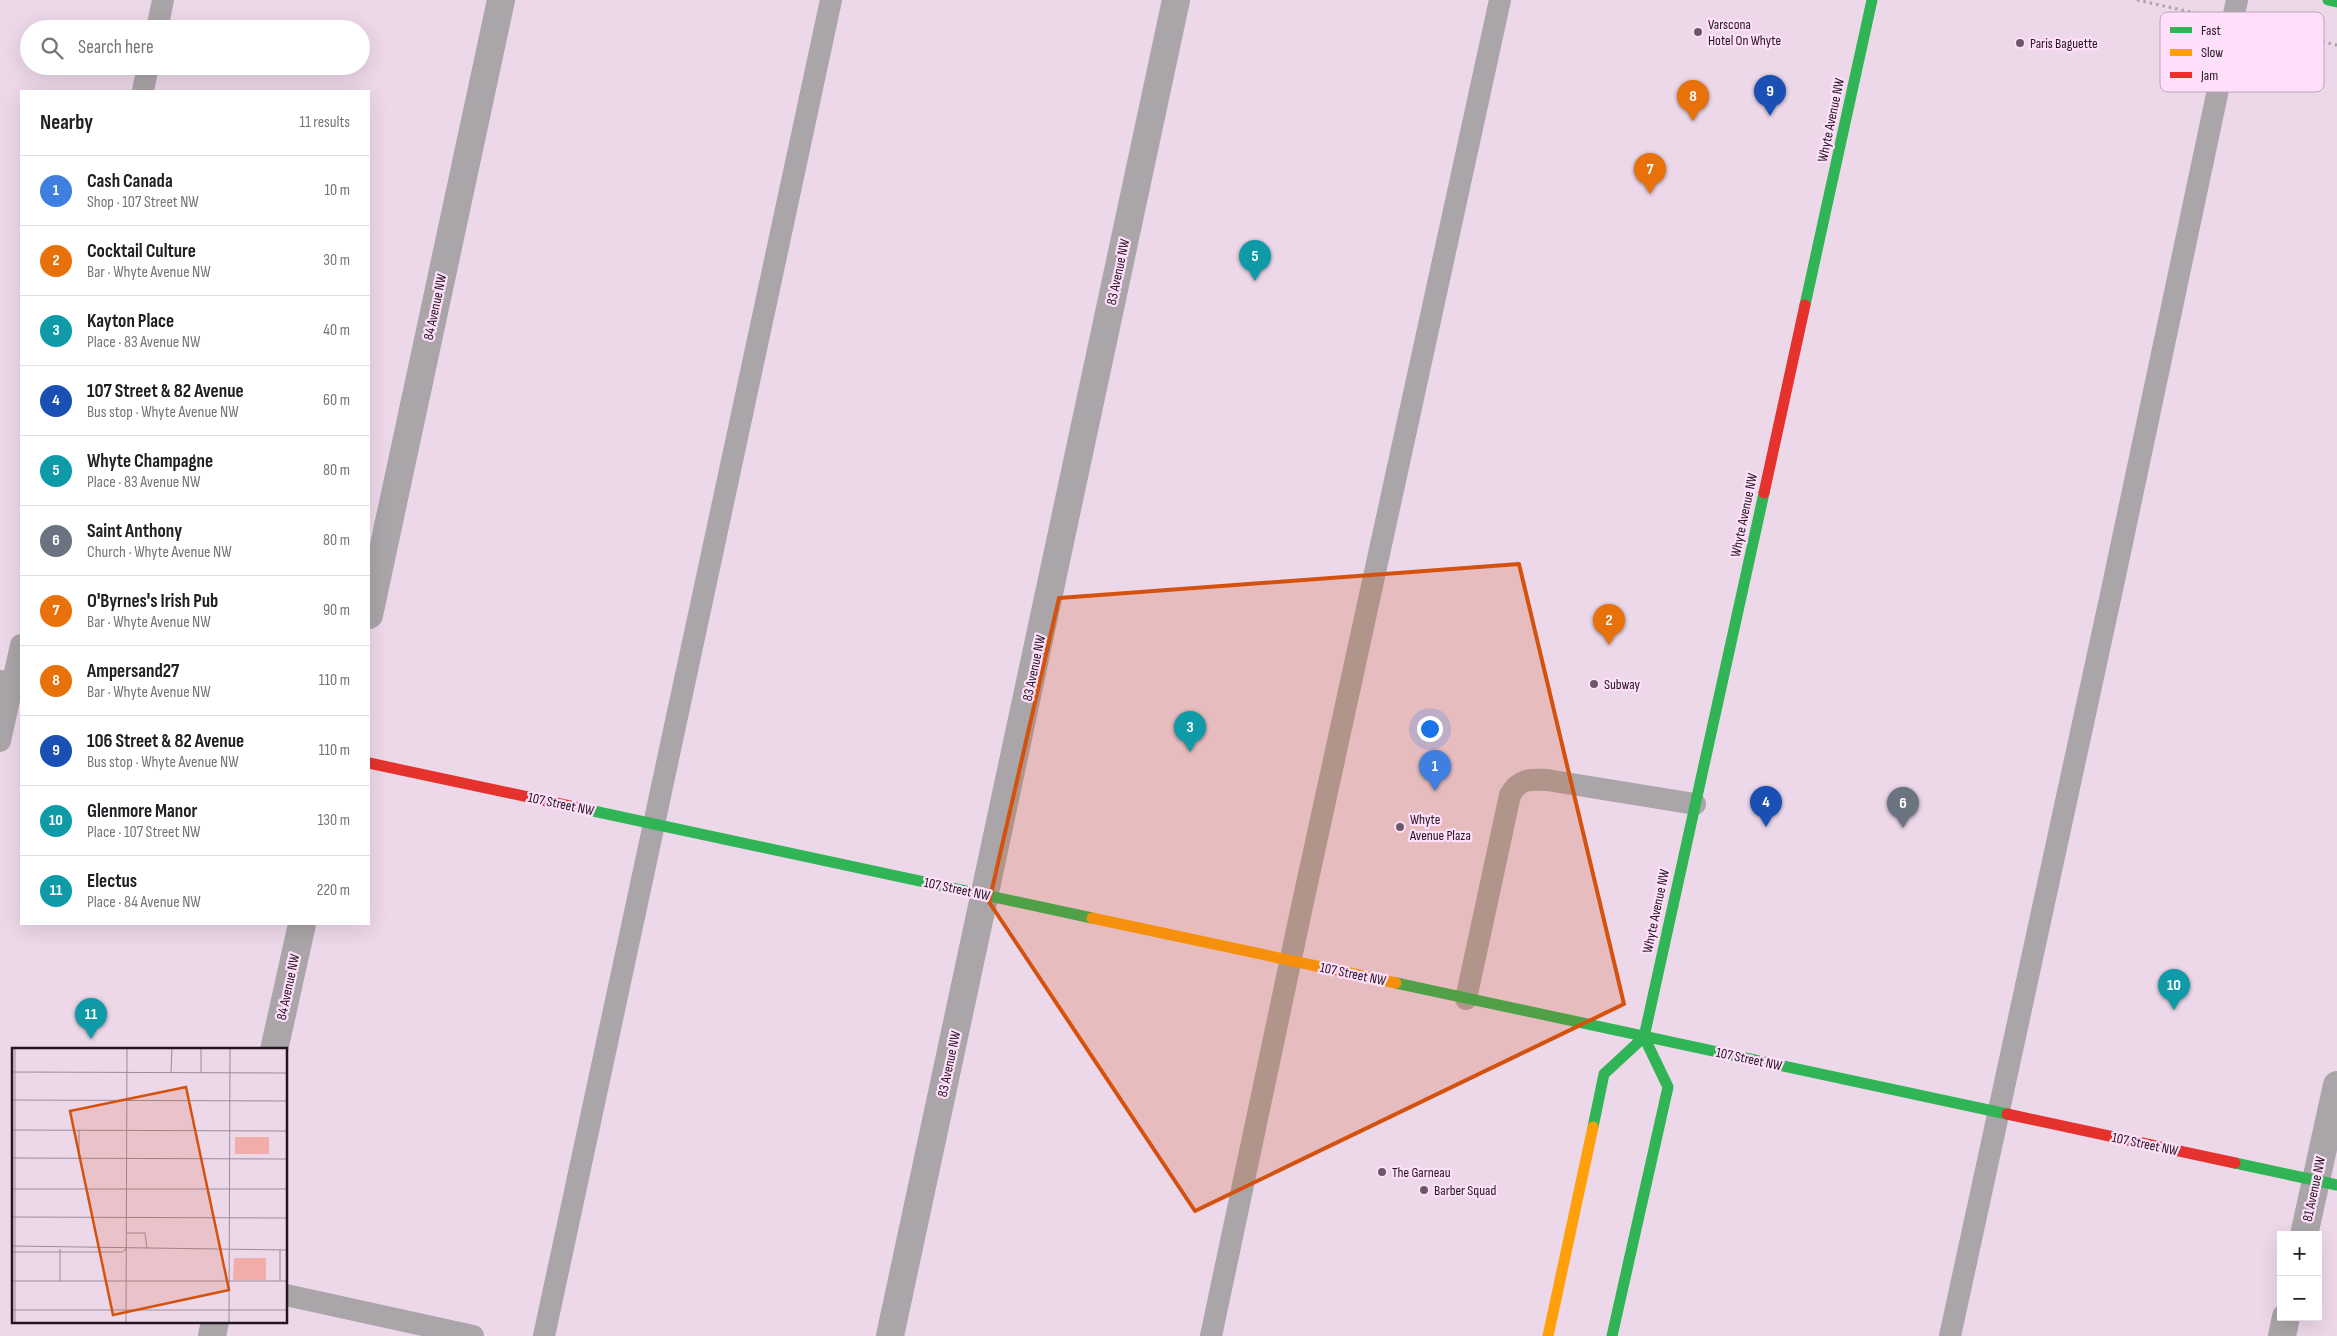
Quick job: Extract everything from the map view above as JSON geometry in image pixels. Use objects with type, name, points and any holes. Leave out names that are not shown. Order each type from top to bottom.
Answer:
[{"type":"street","name":"84 Avenue NW","points":[[370,610],[502,0]]},
{"type":"street","name":"83 Avenue NW","points":[[890,1336],[986,895],[1176,0]]},
{"type":"street","name":"Whyte Avenue NW","points":[[1644,1037],[1872,0]]},
{"type":"street","points":[[2328,0],[2337,2]]},
{"type":"street","name":"107 Street NW","points":[[370,763],[2326,1182]]},
{"type":"street","name":"84 Avenue NW","points":[[274,1048],[302,925]]},
{"type":"street","points":[[1548,1336],[1604,1074],[1644,1037],[1668,1088],[1612,1336]]},
{"type":"street","name":"81 Avenue NW","points":[[2306,1231],[2326,1182],[2337,1084]]},
{"type":"street","points":[[2282,1336],[2285,1321]]},
{"type":"lane","points":[[159,20],[163,0]]},
{"type":"lane","points":[[544,1336],[656,824],[831,0]]},
{"type":"lane","points":[[1211,1336],[1290,961],[1500,0]]},
{"type":"lane","points":[[143,90],[146,75]]},
{"type":"lane","points":[[1950,1336],[2217,92]]},
{"type":"lane","points":[[0,741],[20,649]]},
{"type":"lane","points":[[1466,999],[1510,795],[1514,787],[1523,780],[1547,780],[1695,804]]},
{"type":"lane","points":[[288,1295],[473,1336]]},
{"type":"highlighted area","points":[[1519,564],[1624,1004],[1195,1211],[989,902],[1059,598]]},
{"type":"traffic: fast","points":[[1805,305],[1872,0]]},
{"type":"traffic: fast","points":[[2328,0],[2337,2]]},
{"type":"traffic: fast","points":[[1593,1127],[1604,1074],[1644,1037],[1764,493]]},
{"type":"traffic: fast","points":[[584,809],[1092,918]]},
{"type":"traffic: fast","points":[[1396,983],[2007,1114]]},
{"type":"traffic: fast","points":[[1612,1336],[1668,1087],[1644,1037]]},
{"type":"traffic: fast","points":[[2235,1163],[2337,1185]]},
{"type":"traffic: slow","points":[[1092,918],[1396,983]]},
{"type":"traffic: slow","points":[[1548,1336],[1593,1127]]},
{"type":"traffic: jam","points":[[1764,493],[1805,305]]},
{"type":"traffic: jam","points":[[370,763],[584,809]]},
{"type":"traffic: jam","points":[[2007,1114],[2235,1163]]},
{"type":"place","name":"Varscona Hotel On Whyte","points":[[1698,32]]},
{"type":"place","name":"Paris Baguette","points":[[2020,43]]},
{"type":"place","name":"106 Street & 82 Avenue","points":[[1770,116]]},
{"type":"place","name":"Ampersand27","points":[[1693,121]]},
{"type":"place","name":"O'Byrnes's Irish Pub","points":[[1650,194]]},
{"type":"place","name":"Whyte Champagne","points":[[1255,281]]},
{"type":"place","name":"Cocktail Culture","points":[[1609,645]]},
{"type":"place","name":"Subway","points":[[1594,684]]},
{"type":"place","name":"Kayton Place","points":[[1190,752]]},
{"type":"place","name":"Cash Canada","points":[[1435,791]]},
{"type":"place","name":"Whyte Avenue Plaza","points":[[1400,827]]},
{"type":"place","name":"107 Street & 82 Avenue","points":[[1766,827]]},
{"type":"place","name":"Saint Anthony","points":[[1903,828]]},
{"type":"place","name":"Glenmore Manor","points":[[2174,1010]]},
{"type":"place","name":"Electus","points":[[91,1039]]},
{"type":"place","name":"The Garneau","points":[[1382,1172]]},
{"type":"place","name":"Barber Squad","points":[[1424,1190]]}]
